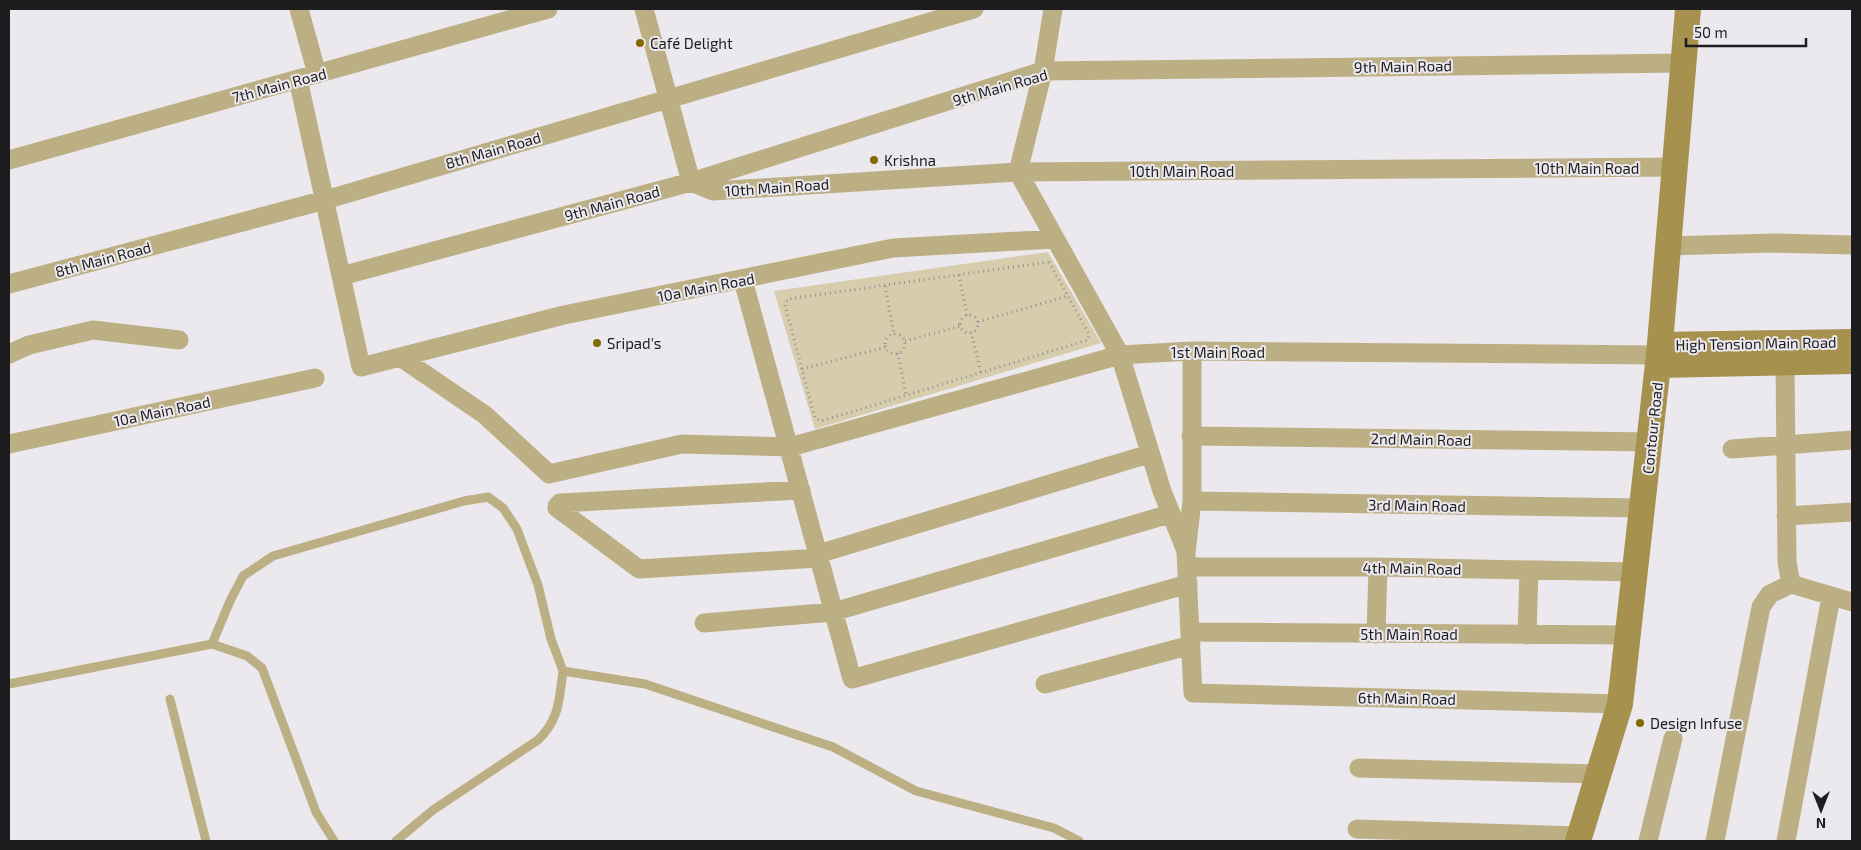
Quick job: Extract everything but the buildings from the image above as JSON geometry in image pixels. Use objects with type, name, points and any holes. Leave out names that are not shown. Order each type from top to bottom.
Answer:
[{"type":"main road","name":"Contour Road","points":[[1579,839],[1620,704],[1651,442],[1688,9]]},
{"type":"main road","name":"High Tension Main Road","points":[[1659,355],[1852,342]]},
{"type":"main road","points":[[1659,355],[1785,362],[1852,361]]},
{"type":"street","points":[[299,9],[317,74]]},
{"type":"street","name":"7th Main Road","points":[[9,160],[548,9]]},
{"type":"street","points":[[644,9],[691,182]]},
{"type":"street","name":"8th Main Road","points":[[9,284],[325,200],[974,9]]},
{"type":"street","points":[[1053,9],[1042,71],[1018,172],[1120,355],[1149,454],[1188,568]]},
{"type":"street","name":"9th Main Road","points":[[341,276],[691,182],[1042,71],[1684,63]]},
{"type":"street","points":[[298,79],[341,276]]},
{"type":"street","name":"10th Main Road","points":[[691,182],[714,191],[1018,172],[1675,167]]},
{"type":"street","name":"10a Main Road","points":[[341,276],[361,367],[564,315],[893,248],[1055,239]]},
{"type":"street","points":[[1668,246],[1773,243],[1852,244]]},
{"type":"street","points":[[743,280],[790,447],[833,612]]},
{"type":"street","points":[[9,354],[30,345],[93,330],[179,340]]},
{"type":"street","points":[[1191,639],[1188,568],[1192,493],[1192,351]]},
{"type":"street","name":"1st Main Road","points":[[400,357],[485,415],[549,474],[682,444],[790,447],[1120,355],[1192,351],[1659,355]]},
{"type":"street","points":[[1785,362],[1784,445],[1787,562],[1790,584]]},
{"type":"street","name":"10a Main Road","points":[[9,444],[316,378]]},
{"type":"street","name":"2nd Main Road","points":[[1191,436],[1651,442]]},
{"type":"street","points":[[1732,449],[1852,440]]},
{"type":"street","points":[[801,490],[560,503],[557,508],[634,567],[644,570],[818,556],[1149,454]]},
{"type":"street","name":"3rd Main Road","points":[[1162,491],[1643,508]]},
{"type":"street","points":[[1786,516],[1852,512]]},
{"type":"street","points":[[704,623],[833,612],[1170,514]]},
{"type":"street","points":[[1376,634],[1378,567]]},
{"type":"street","name":"4th Main Road","points":[[833,612],[852,679],[1188,568],[1378,567],[1635,572]]},
{"type":"street","points":[[1526,635],[1529,570]]},
{"type":"street","points":[[1715,841],[1761,607],[1770,594],[1790,584],[1852,602]]},
{"type":"street","points":[[1786,841],[1832,597]]},
{"type":"street","name":"5th Main Road","points":[[1045,684],[1191,639],[1376,634],[1628,635]]},
{"type":"street","name":"6th Main Road","points":[[1191,639],[1193,693],[1620,704]]},
{"type":"street","points":[[1648,841],[1673,738]]},
{"type":"street","points":[[1359,768],[1598,774]]},
{"type":"street","points":[[1357,829],[1579,839]]},
{"type":"lane","points":[[212,644],[243,576],[273,556],[464,501],[488,497],[503,508],[517,529],[538,585],[551,639],[563,671],[558,706],[551,727],[538,740],[433,810],[396,841]]},
{"type":"lane","points":[[9,684],[212,644],[247,656],[262,668],[316,812],[334,841]]},
{"type":"lane","points":[[563,671],[644,684],[833,747],[916,791],[1054,828],[1079,841]]},
{"type":"lane","points":[[170,699],[206,841]]},
{"type":"path","points":[[1049,262],[788,299],[785,305],[815,418],[821,421],[1088,340]]},
{"type":"path","points":[[959,275],[967,315]]},
{"type":"path","points":[[885,286],[894,335]]},
{"type":"path","points":[[978,322],[1068,296]]},
{"type":"path","points":[[967,315],[974,316],[978,322],[977,328],[971,332],[965,331],[961,326],[962,319],[967,315]]},
{"type":"path","points":[[905,341],[961,326]]},
{"type":"path","points":[[971,332],[981,372]]},
{"type":"path","points":[[894,335],[900,335],[905,341],[904,348],[898,353],[891,352],[886,347],[887,339],[894,335]]},
{"type":"path","points":[[802,369],[886,347]]},
{"type":"path","points":[[898,353],[906,395]]},
{"type":"shaded area","points":[[1048,252],[1101,343],[815,429],[774,291]]},
{"type":"place","name":"Café Delight","points":[[640,43]]},
{"type":"place","name":"Krishna","points":[[874,160]]},
{"type":"place","name":"Sripad's","points":[[597,343]]},
{"type":"place","name":"Design Infuse","points":[[1640,723]]}]
